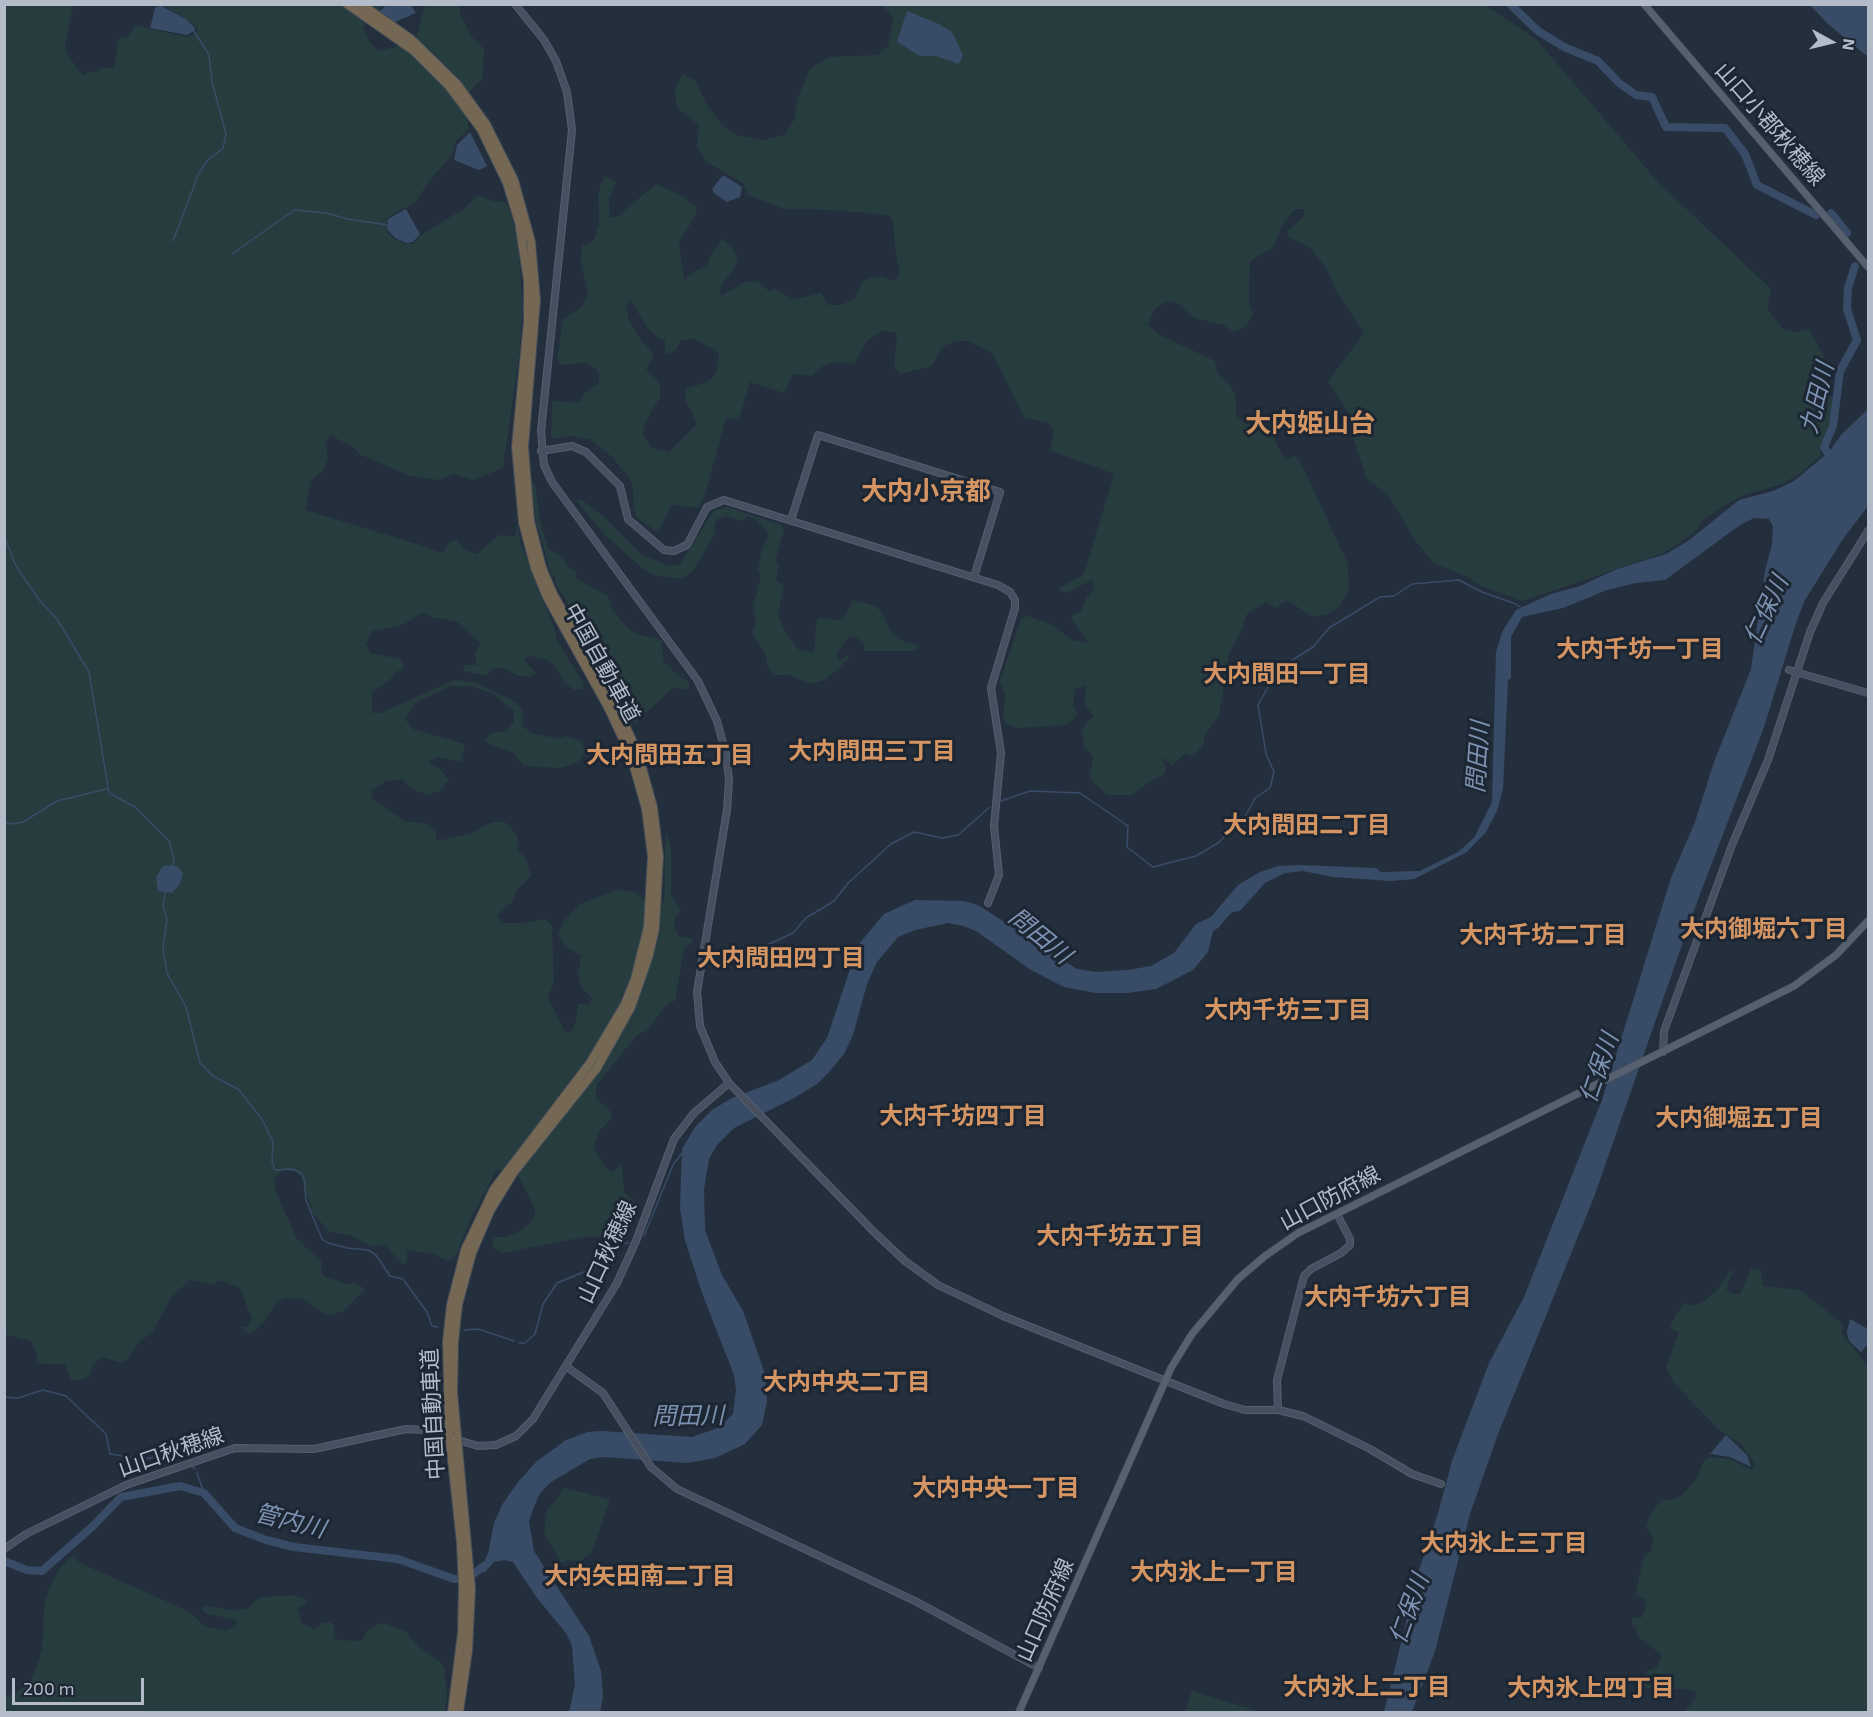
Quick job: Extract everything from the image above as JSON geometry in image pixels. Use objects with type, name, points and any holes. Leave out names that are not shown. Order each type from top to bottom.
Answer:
[{"type":"highway","name":"中国自動車道","points":[[347,4],[371,15],[396,32],[439,65],[465,94],[495,139],[521,201],[531,242],[536,300],[524,447],[530,521],[542,568],[553,594],[615,704],[638,753],[653,807],[659,856],[654,928],[649,955],[631,1007],[597,1068],[514,1172],[490,1211],[472,1253],[458,1305],[454,1342],[453,1434],[467,1589],[468,1651],[459,1713]]},
{"type":"highway","name":"中国自動車道","points":[[361,4],[371,15]]},
{"type":"highway","name":"中国自動車道","points":[[452,1713],[467,1589]]},
{"type":"main road","name":"山口小郡秋穂線","points":[[1644,4],[1869,267]]},
{"type":"main road","name":"山口防府線","points":[[1019,1713],[1166,1381],[1192,1334],[1233,1284],[1281,1244],[1794,986],[1836,955],[1869,921]]},
{"type":"street","points":[[515,4],[556,61],[567,92],[572,130],[543,403],[541,451],[544,465],[552,482],[698,681],[721,732],[728,768],[728,802],[698,980],[697,1007],[700,1026],[709,1051],[729,1083],[885,1243],[927,1278],[982,1307],[1166,1381],[1245,1410],[1278,1410],[1318,1423],[1370,1449],[1412,1474],[1441,1485]]},
{"type":"street","points":[[791,520],[818,435],[1000,492],[974,577]]},
{"type":"street","points":[[541,451],[572,446],[586,452],[620,486],[628,519],[664,550],[674,551],[687,545],[707,507],[718,501],[730,501],[1005,588],[1015,600],[1015,608],[991,688],[1001,753],[994,826],[999,875],[988,903]]},
{"type":"street","points":[[1663,1052],[1668,1020],[1728,856],[1767,760],[1792,670],[1818,612],[1869,531]]},
{"type":"street","points":[[1792,670],[1869,693]]},
{"type":"street","name":"山口秋穂線","points":[[4,1549],[26,1534],[126,1485],[235,1448],[314,1449],[406,1429],[425,1430],[478,1446],[496,1445],[523,1430],[567,1367],[628,1259],[674,1139],[694,1113],[729,1083]]},
{"type":"street","points":[[1278,1410],[1277,1380],[1304,1276],[1311,1269],[1341,1253],[1350,1245],[1350,1239],[1338,1214]]},
{"type":"street","points":[[567,1367],[603,1393],[651,1467],[664,1480],[693,1497],[915,1601],[1039,1668]]},
{"type":"green space","points":[[882,4],[1485,5],[1536,39],[1659,183],[1771,289],[1767,308],[1783,329],[1795,332],[1809,329],[1824,357],[1825,389],[1832,398],[1832,424],[1820,456],[1802,472],[1782,484],[1744,495],[1723,506],[1704,520],[1693,534],[1664,553],[1522,601],[1481,586],[1466,576],[1435,564],[1416,542],[1388,495],[1367,479],[1350,428],[1349,413],[1328,381],[1364,333],[1335,289],[1328,271],[1311,248],[1287,236],[1288,230],[1302,218],[1305,209],[1296,209],[1283,223],[1273,248],[1250,261],[1249,303],[1253,314],[1246,326],[1234,332],[1224,325],[1194,318],[1178,303],[1167,301],[1154,310],[1148,324],[1158,334],[1215,361],[1218,374],[1230,385],[1236,396],[1236,415],[1244,423],[1259,426],[1273,436],[1282,455],[1288,459],[1294,456],[1301,463],[1348,564],[1349,590],[1341,605],[1328,614],[1313,617],[1287,600],[1275,608],[1266,602],[1247,614],[1229,653],[1219,716],[1204,736],[1205,743],[1193,756],[1185,753],[1172,765],[1161,757],[1166,768],[1164,775],[1155,778],[1132,795],[1107,795],[1089,779],[1093,756],[1084,748],[1082,729],[1094,715],[1085,706],[1086,686],[1075,689],[1073,707],[1078,714],[1067,725],[1018,728],[1005,724],[1003,717],[1005,697],[1000,681],[1020,622],[1025,615],[1052,625],[1072,640],[1088,643],[1070,617],[1082,610],[1086,598],[1095,589],[1092,580],[1066,593],[1058,589],[1084,574],[1114,474],[1050,450],[1054,432],[1048,423],[1024,417],[993,354],[969,341],[955,341],[942,347],[932,366],[899,374],[894,365],[897,339],[895,332],[883,331],[867,341],[854,364],[837,362],[823,366],[812,376],[793,374],[784,393],[750,382],[739,419],[726,418],[699,508],[671,505],[658,533],[635,516],[632,482],[612,457],[590,439],[570,436],[551,439],[552,401],[579,403],[584,394],[598,384],[600,374],[595,368],[585,363],[560,365],[557,359],[563,319],[582,307],[588,292],[581,263],[582,246],[594,240],[599,225],[598,194],[604,176],[616,182],[609,198],[610,218],[617,217],[656,184],[681,195],[697,207],[696,215],[679,242],[684,280],[707,266],[709,258],[722,239],[731,246],[738,259],[724,281],[720,290],[721,296],[745,282],[757,281],[770,292],[776,288],[791,300],[821,293],[828,305],[841,305],[854,299],[863,281],[868,278],[883,276],[894,281],[900,275],[893,220],[888,215],[834,210],[784,209],[748,195],[743,183],[706,162],[697,147],[699,125],[678,109],[674,92],[683,74],[696,81],[705,102],[722,125],[737,135],[761,140],[785,135],[794,120],[799,95],[810,69],[830,57],[877,55],[888,46],[893,18]],"holes":[[[630,299],[648,329],[657,337],[665,340],[665,355],[676,350],[681,340],[694,339],[716,350],[719,354],[716,373],[708,382],[685,389],[686,401],[697,424],[669,452],[652,448],[643,434],[646,421],[660,397],[660,383],[646,369],[654,355],[639,337],[629,319],[626,305]]]},
{"type":"green space","points":[[4,5],[73,5],[65,46],[67,54],[83,76],[88,71],[95,73],[101,68],[114,67],[119,38],[128,36],[136,25],[186,37],[196,34],[198,29],[193,24],[163,5],[383,5],[363,28],[370,43],[379,51],[415,42],[425,5],[459,5],[461,16],[472,37],[484,49],[482,79],[464,97],[469,129],[455,142],[452,156],[428,182],[416,202],[387,218],[386,230],[394,239],[405,244],[413,244],[420,236],[465,208],[478,195],[493,201],[505,202],[510,210],[518,241],[523,306],[519,357],[503,468],[473,480],[454,474],[439,480],[411,476],[361,455],[353,447],[330,435],[325,443],[328,457],[324,470],[311,481],[305,510],[437,552],[444,551],[450,541],[456,540],[466,550],[477,554],[499,535],[515,536],[517,522],[521,545],[555,629],[556,639],[584,684],[583,689],[574,690],[564,682],[555,666],[545,659],[528,656],[524,660],[536,673],[531,677],[518,676],[506,669],[493,668],[487,676],[463,671],[465,665],[477,665],[475,653],[480,643],[458,622],[431,617],[424,612],[402,625],[372,631],[366,644],[371,653],[399,659],[404,665],[402,670],[395,672],[390,680],[372,692],[372,713],[381,713],[454,680],[474,682],[516,702],[523,712],[522,725],[531,733],[559,739],[565,736],[581,741],[585,752],[578,763],[560,768],[524,766],[514,753],[484,742],[491,733],[506,731],[514,722],[514,711],[493,694],[472,686],[450,686],[415,703],[405,719],[413,729],[465,744],[461,762],[437,757],[428,762],[441,770],[449,780],[440,791],[427,795],[410,788],[402,779],[386,781],[371,790],[373,799],[404,821],[428,824],[436,831],[436,841],[470,834],[492,822],[505,822],[517,835],[518,851],[525,857],[531,876],[516,891],[512,902],[497,915],[501,923],[525,923],[545,919],[552,926],[554,982],[548,998],[564,1030],[570,1033],[576,1022],[578,1004],[588,1004],[593,999],[581,987],[578,974],[581,956],[565,946],[558,934],[564,921],[580,904],[616,890],[636,892],[644,900],[664,903],[666,832],[671,849],[671,895],[681,911],[675,918],[674,926],[679,936],[692,939],[692,943],[684,948],[675,1001],[670,1002],[664,1008],[649,1029],[636,1036],[598,1083],[596,1090],[596,1098],[610,1111],[612,1117],[598,1133],[593,1148],[607,1169],[612,1172],[622,1164],[624,1192],[641,1207],[628,1219],[627,1236],[584,1237],[502,1253],[492,1246],[493,1237],[504,1237],[518,1232],[534,1219],[535,1209],[519,1177],[497,1169],[471,1218],[456,1255],[448,1261],[434,1254],[407,1250],[406,1264],[401,1263],[385,1245],[372,1246],[351,1236],[328,1231],[312,1212],[302,1178],[296,1172],[283,1170],[274,1178],[276,1192],[297,1239],[321,1261],[322,1274],[325,1277],[348,1284],[354,1282],[365,1289],[344,1311],[330,1315],[321,1312],[304,1299],[285,1298],[277,1302],[263,1323],[250,1334],[240,1327],[247,1326],[252,1319],[240,1288],[219,1280],[212,1285],[190,1280],[170,1299],[153,1332],[140,1341],[127,1360],[122,1363],[101,1357],[92,1366],[89,1376],[80,1381],[71,1380],[66,1365],[37,1363],[37,1353],[31,1341],[5,1334]]},
{"type":"green space","points":[[531,482],[535,484],[540,523],[549,550],[563,557],[567,566],[576,571],[577,579],[608,596],[611,608],[627,627],[637,634],[662,640],[663,661],[680,677],[688,680],[690,687],[686,690],[673,688],[635,723],[630,721],[585,643],[565,598],[556,585],[555,577],[551,574],[536,521]]},
{"type":"green space","points":[[576,500],[582,500],[603,516],[641,554],[668,566],[680,564],[714,510],[727,507],[782,525],[784,530],[775,561],[779,565],[776,580],[784,586],[778,614],[786,634],[799,650],[814,652],[817,618],[843,620],[853,600],[875,606],[881,611],[891,632],[904,642],[916,644],[918,648],[914,651],[864,651],[864,645],[855,636],[848,638],[836,654],[839,661],[848,655],[849,659],[825,680],[810,684],[790,675],[774,675],[767,666],[766,656],[752,632],[756,624],[753,606],[761,577],[758,570],[762,549],[769,534],[755,519],[748,516],[742,521],[727,516],[717,519],[714,527],[715,534],[693,571],[684,578],[674,578],[655,575],[643,569],[605,535]]},
{"type":"green space","points":[[1751,1269],[1761,1271],[1763,1286],[1800,1290],[1843,1324],[1842,1335],[1868,1366],[1868,1712],[1684,1712],[1697,1696],[1694,1690],[1645,1688],[1643,1681],[1648,1670],[1657,1667],[1662,1655],[1638,1637],[1636,1628],[1632,1625],[1632,1617],[1641,1618],[1646,1608],[1645,1599],[1635,1594],[1644,1556],[1651,1551],[1653,1538],[1646,1526],[1653,1510],[1662,1500],[1673,1500],[1681,1496],[1696,1480],[1703,1462],[1709,1457],[1729,1459],[1752,1470],[1755,1464],[1742,1445],[1718,1429],[1674,1383],[1666,1367],[1679,1333],[1670,1328],[1676,1314],[1685,1303],[1692,1306],[1704,1302],[1721,1286],[1730,1270],[1733,1271],[1726,1289],[1732,1294],[1740,1294]]},
{"type":"green space","points":[[565,1488],[610,1500],[592,1552],[580,1561],[567,1560],[563,1563],[558,1562],[559,1558],[544,1534],[547,1510]]},
{"type":"green space","points":[[75,1556],[78,1562],[190,1612],[204,1626],[226,1631],[236,1626],[237,1620],[207,1614],[202,1610],[204,1605],[235,1611],[249,1608],[257,1599],[264,1597],[293,1595],[307,1600],[305,1605],[297,1608],[302,1623],[314,1629],[322,1623],[330,1622],[334,1625],[334,1638],[337,1640],[362,1641],[367,1631],[376,1624],[384,1623],[406,1632],[420,1648],[444,1667],[447,1696],[445,1712],[5,1712],[5,1698],[28,1685],[35,1671],[42,1649],[44,1605],[48,1591],[57,1573],[70,1557]]},
{"type":"green space","points":[[1192,1691],[1260,1712],[1185,1712]]},
{"type":"water","points":[[160,5],[187,20],[195,28],[194,31],[187,35],[150,28],[155,8]]},
{"type":"water","points":[[386,5],[411,5],[416,13],[397,21],[387,33],[382,34],[374,25],[379,12]]},
{"type":"water","points":[[1810,5],[1868,5],[1868,57],[1828,24]]},
{"type":"water","points":[[907,11],[952,32],[963,55],[958,64],[936,56],[920,56],[897,42]]},
{"type":"water","points":[[470,132],[487,166],[479,170],[454,160],[457,145]]},
{"type":"water","points":[[723,175],[742,187],[740,197],[727,202],[714,193],[712,189]]},
{"type":"water","points":[[406,209],[420,234],[413,242],[406,243],[395,238],[387,229],[388,219]]},
{"type":"water","name":"仁保川","points":[[1868,409],[1868,506],[1843,539],[1805,600],[1796,623],[1763,730],[1697,902],[1594,1197],[1498,1434],[1470,1514],[1435,1651],[1412,1712],[1384,1712],[1419,1570],[1452,1461],[1489,1363],[1524,1297],[1603,1097],[1671,878],[1695,822],[1714,762],[1751,669],[1765,571],[1772,544],[1773,526],[1769,519],[1754,518],[1740,525],[1665,580],[1636,583],[1607,590],[1563,608],[1522,617],[1511,637],[1511,678],[1508,680],[1503,789],[1497,811],[1486,832],[1467,852],[1414,879],[1391,881],[1333,877],[1303,871],[1285,873],[1265,883],[1240,911],[1232,912],[1213,931],[1208,952],[1193,970],[1156,989],[1128,993],[1096,993],[1064,987],[1031,970],[976,931],[963,926],[948,923],[915,930],[898,937],[877,962],[867,984],[853,1035],[844,1054],[829,1072],[817,1084],[794,1098],[734,1128],[717,1145],[709,1159],[704,1189],[705,1230],[722,1275],[743,1311],[765,1374],[767,1401],[762,1425],[745,1444],[715,1458],[687,1463],[603,1457],[590,1459],[551,1482],[540,1493],[534,1507],[529,1521],[534,1551],[589,1636],[601,1671],[603,1697],[600,1712],[569,1712],[575,1685],[572,1646],[566,1633],[537,1598],[513,1562],[504,1560],[494,1562],[485,1572],[478,1573],[488,1554],[494,1523],[502,1505],[518,1482],[536,1462],[566,1440],[587,1432],[602,1431],[692,1437],[718,1428],[733,1414],[736,1390],[734,1375],[702,1293],[685,1240],[680,1208],[682,1149],[695,1127],[712,1110],[732,1098],[779,1080],[812,1060],[827,1038],[858,945],[884,914],[915,900],[964,901],[978,905],[1077,969],[1096,972],[1128,970],[1151,966],[1174,953],[1196,924],[1211,917],[1238,885],[1258,873],[1278,866],[1299,865],[1376,868],[1381,872],[1420,871],[1458,852],[1474,838],[1492,802],[1496,652],[1502,632],[1516,610],[1551,594],[1580,586],[1617,569],[1666,554],[1688,541],[1739,500],[1773,491],[1794,481],[1829,452],[1841,435]]},
{"type":"water","points":[[163,866],[178,867],[183,873],[180,884],[172,893],[158,891],[156,877]]},
{"type":"water","points":[[1850,1319],[1868,1329],[1868,1344],[1861,1352],[1849,1341],[1847,1332]]},
{"type":"water","points":[[1726,1435],[1747,1455],[1751,1467],[1730,1457],[1710,1454]]},
{"type":"waterway","name":"九田川","points":[[1510,4],[1538,31],[1564,47],[1598,61],[1619,83],[1636,95],[1652,97],[1666,127],[1725,128],[1745,154],[1757,185],[1816,215]]},
{"type":"waterway","points":[[173,241],[199,173],[207,161],[223,148],[226,134],[212,82],[209,55],[194,31]]},
{"type":"waterway","points":[[232,254],[294,210],[326,213],[388,225]]},
{"type":"waterway","name":"九田川","points":[[1831,213],[1847,233]]},
{"type":"waterway","name":"九田川","points":[[1833,461],[1824,447],[1833,426],[1840,371],[1857,340],[1847,309],[1848,288],[1855,266]]},
{"type":"waterway","points":[[5,538],[16,566],[40,601],[57,619],[89,672],[109,793],[135,807],[169,841],[174,858],[173,867]]},
{"type":"waterway","points":[[1001,801],[1030,791],[1080,793],[1128,826],[1127,847],[1153,867],[1196,856],[1218,843],[1246,815],[1255,798],[1270,788],[1274,772],[1266,754],[1258,705],[1278,669],[1313,647],[1329,628],[1380,597],[1394,596],[1412,584],[1459,580],[1520,607]]},
{"type":"waterway","points":[[4,822],[13,824],[23,822],[57,801],[107,789]]},
{"type":"waterway","points":[[769,944],[793,933],[806,918],[834,901],[848,883],[891,844],[914,832],[942,838],[958,835],[990,807]]},
{"type":"waterway","points":[[165,892],[163,906],[167,919],[163,949],[167,973],[186,1007],[200,1063],[213,1076],[238,1089],[262,1119],[273,1142],[272,1162],[275,1170],[293,1169],[301,1173],[304,1179],[306,1200],[322,1239],[347,1248],[368,1250],[376,1255],[390,1276],[403,1279],[427,1312],[432,1326],[438,1327]]},
{"type":"waterway","points":[[644,1236],[673,1165],[682,1153]]},
{"type":"waterway","points":[[519,1343],[525,1343],[535,1334],[543,1304],[557,1283],[603,1264],[609,1249],[616,1244],[629,1243]]},
{"type":"waterway","points":[[464,1330],[478,1329],[514,1341]]},
{"type":"waterway","points":[[4,1397],[18,1398],[43,1390],[66,1396],[106,1434],[110,1454],[145,1459],[167,1454],[182,1459]]},
{"type":"waterway","points":[[192,1466],[195,1469]]},
{"type":"waterway","points":[[197,1473],[204,1493]]},
{"type":"waterway","name":"管内川","points":[[4,1561],[27,1570],[42,1571],[92,1527],[121,1497],[180,1486],[204,1493],[235,1528],[266,1540],[294,1547],[398,1559],[454,1579],[468,1578],[484,1566]]},
{"type":"district","name":"大内姫山台","points":[[1310,423]]},
{"type":"district","name":"大内小京都","points":[[926,491]]},
{"type":"district","name":"大内千坊一丁目","points":[[1640,649]]},
{"type":"district","name":"大内問田一丁目","points":[[1287,674]]},
{"type":"district","name":"大内問田三丁目","points":[[872,751]]},
{"type":"district","name":"大内問田五丁目","points":[[670,755]]},
{"type":"district","name":"大内問田二丁目","points":[[1307,825]]},
{"type":"district","name":"大内御堀六丁目","points":[[1764,929]]},
{"type":"district","name":"大内千坊二丁目","points":[[1543,935]]},
{"type":"district","name":"大内問田四丁目","points":[[781,958]]},
{"type":"district","name":"大内千坊三丁目","points":[[1288,1010]]},
{"type":"district","name":"大内千坊四丁目","points":[[963,1116]]},
{"type":"district","name":"大内御堀五丁目","points":[[1739,1118]]},
{"type":"district","name":"大内千坊五丁目","points":[[1120,1236]]},
{"type":"district","name":"大内千坊六丁目","points":[[1388,1297]]},
{"type":"district","name":"大内中央二丁目","points":[[847,1382]]},
{"type":"district","name":"大内中央一丁目","points":[[996,1488]]},
{"type":"district","name":"大内氷上三丁目","points":[[1504,1543]]},
{"type":"district","name":"大内氷上一丁目","points":[[1214,1572]]},
{"type":"district","name":"大内矢田南二丁目","points":[[640,1576]]},
{"type":"district","name":"大内氷上二丁目","points":[[1367,1687]]},
{"type":"district","name":"大内氷上四丁目","points":[[1591,1688]]},
{"type":"water label","name":"問田川","points":[[1478,757]]},
{"type":"water label","name":"問田川","points":[[1040,936]]},
{"type":"water label","name":"問田川","points":[[688,1416]]}]
